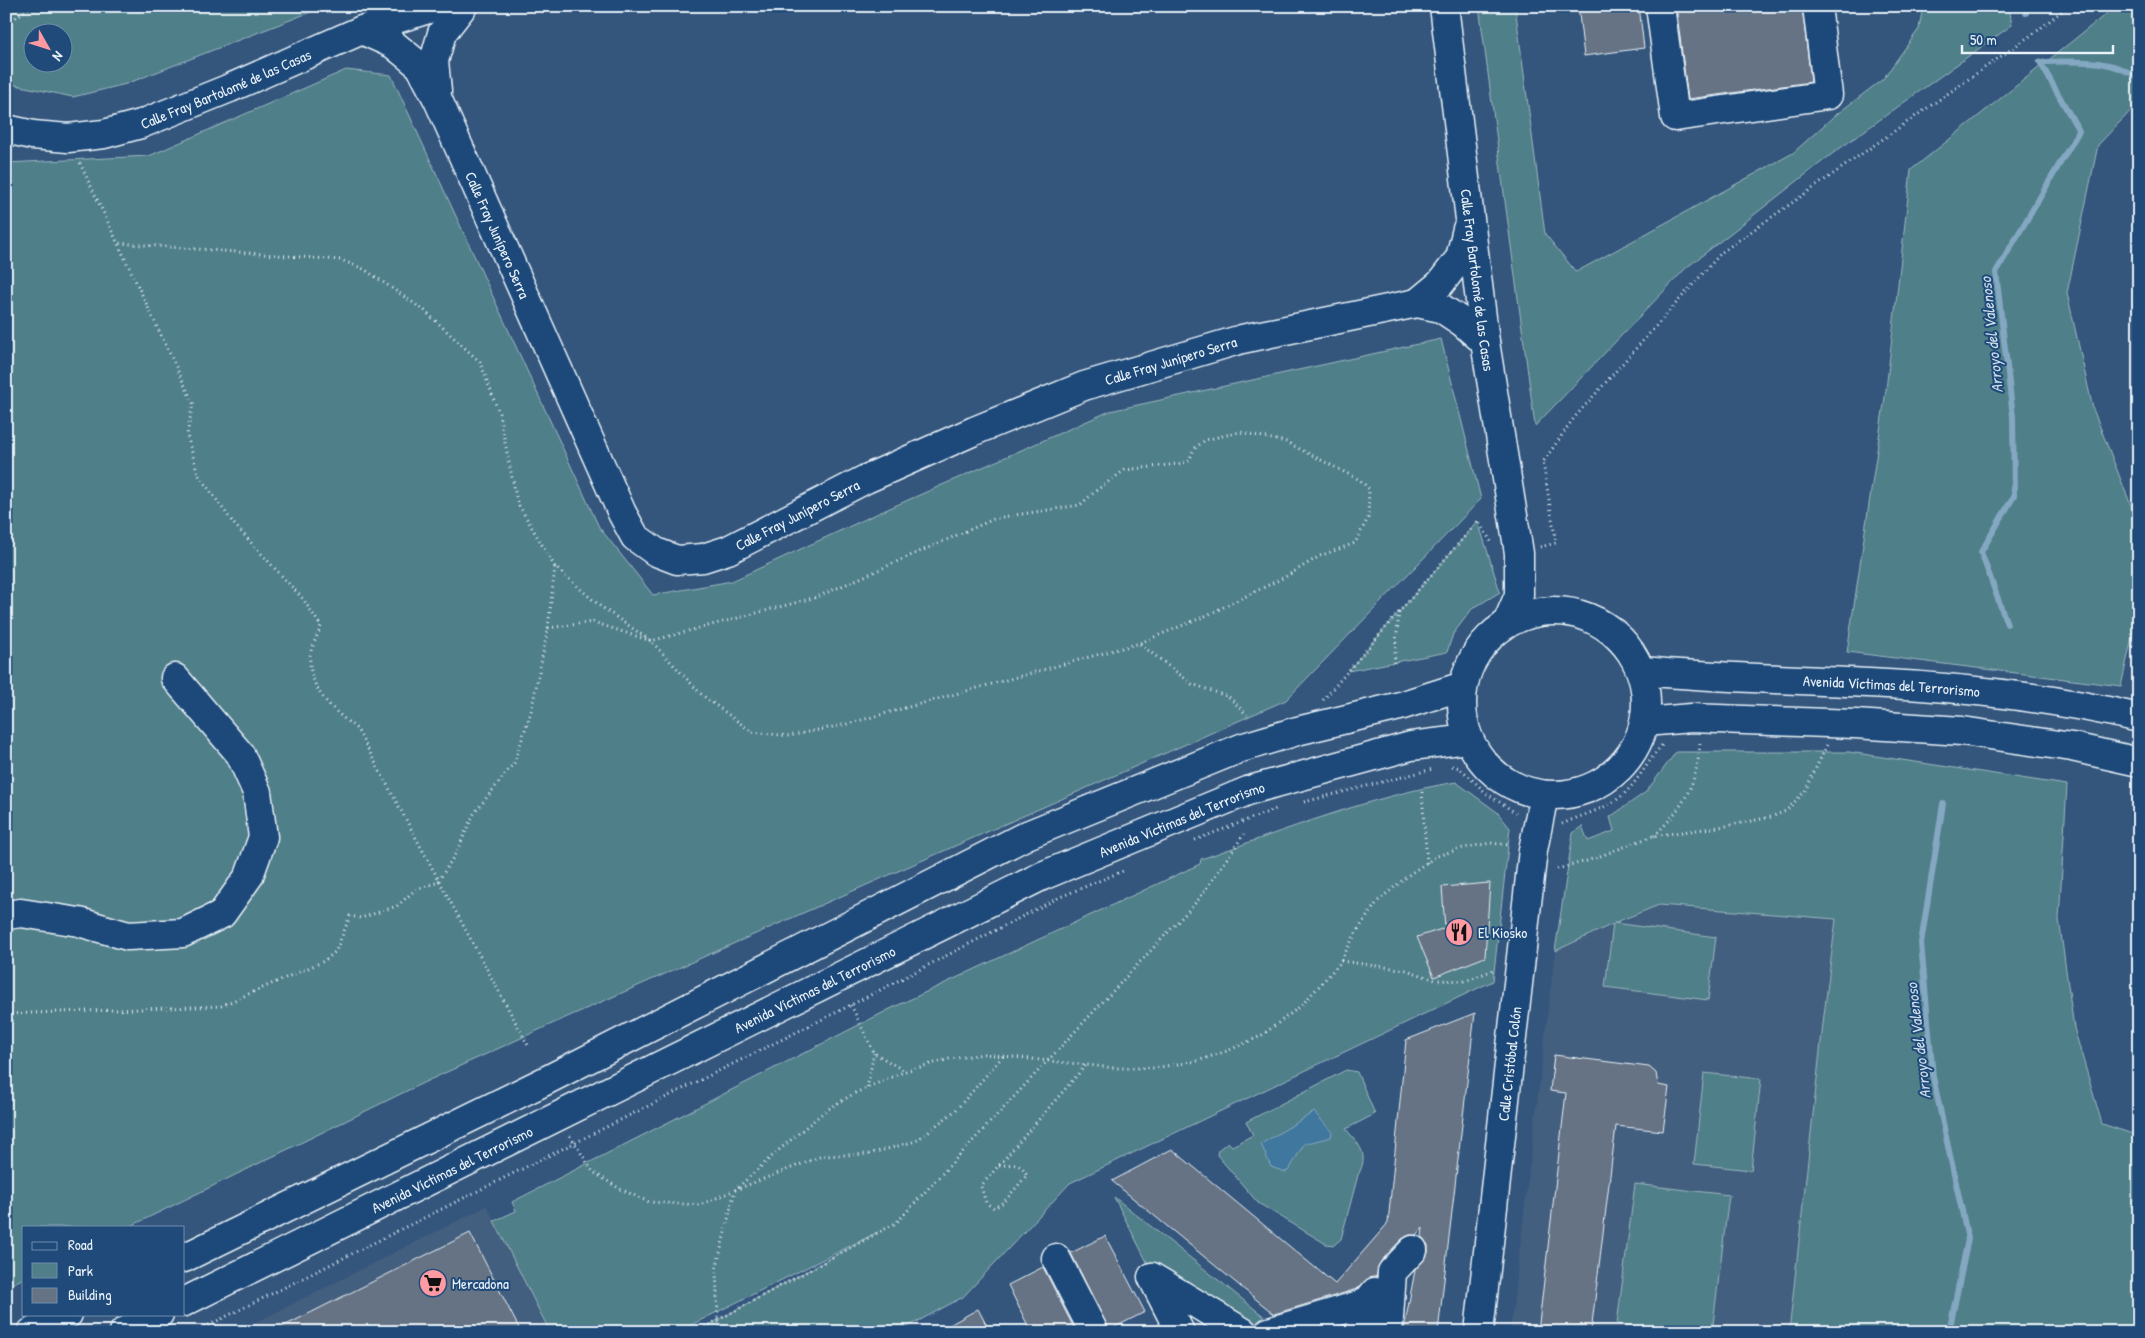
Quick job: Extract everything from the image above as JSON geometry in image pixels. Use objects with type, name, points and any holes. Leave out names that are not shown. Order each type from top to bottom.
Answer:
[{"type":"street","name":"Calle Fray Bartolomé de las Casas","points":[[6,129],[34,135],[68,138],[104,134],[141,124],[362,30],[438,6]]},
{"type":"street","name":"Calle Fray Junípero Serra","points":[[438,100],[434,61],[442,33],[463,6]]},
{"type":"street","name":"Calle Fray Bartolomé de las Casas","points":[[1444,6],[1485,342],[1519,553],[1519,595],[1507,623]]},
{"type":"street","points":[[1660,6],[1675,117],[1828,95],[1817,6]]},
{"type":"street","name":"Calle Fray Junípero Serra","points":[[362,30],[393,44],[420,66],[438,100],[622,513],[636,537],[656,552],[677,560],[703,558],[728,550],[866,479],[974,431],[1084,386],[1242,339],[1417,302],[1441,308],[1462,322],[1485,342]]},
{"type":"street","name":"Calle Fray Junípero Serra","points":[[1417,302],[1440,284],[1460,258],[1469,223]]},
{"type":"street","name":"Calle Fray Bartolomé de las Casas","points":[[1519,553],[1535,590],[1559,610]]},
{"type":"street","points":[[1559,610],[1586,615],[1610,628],[1629,647],[1642,671],[1647,696],[1645,722],[1636,747],[1619,770],[1596,785],[1570,794],[1544,795],[1520,790],[1498,778],[1481,760],[1468,739],[1462,713],[1463,686],[1472,661],[1487,639],[1507,623],[1532,613],[1559,610]]},
{"type":"street","name":"Avenida Víctimas del Terrorismo","points":[[1642,671],[1693,676],[1871,683],[1978,691],[2092,707],[2139,718]]},
{"type":"street","points":[[6,915],[21,913],[79,922],[128,936],[183,933],[222,914],[249,876],[263,837],[257,792],[240,754],[175,678]]},
{"type":"street","points":[[185,1258],[545,1081],[1026,835],[1241,748],[1297,731],[1400,706],[1463,686]]},
{"type":"street","points":[[1645,722],[1701,719],[1855,724],[1962,732],[2072,747],[2139,762]]},
{"type":"street","name":"Avenida Víctimas del Terrorismo","points":[[185,1302],[1042,876],[1250,790],[1411,746],[1468,739]]},
{"type":"street","name":"Calle Cristóbal Colón","points":[[1479,1332],[1526,847],[1544,795]]},
{"type":"street","points":[[1360,1332],[1366,1303],[1412,1250]]},
{"type":"street","points":[[1056,1258],[1094,1332]]},
{"type":"street","points":[[1388,1332],[1392,1272]]},
{"type":"street","points":[[1180,1332],[1152,1277],[1243,1332]]},
{"type":"street","points":[[1269,1332],[1366,1303]]},
{"type":"street","points":[[32,1332],[64,1316]]},
{"type":"street","points":[[124,1332],[156,1316]]},
{"type":"path","points":[[6,18],[15,18],[31,6]]},
{"type":"path","points":[[1321,702],[1478,521],[1500,556],[1556,543],[1543,462],[1574,418],[1722,252],[2038,31],[2068,6]]},
{"type":"path","points":[[80,163],[193,403],[187,435],[198,474],[234,524],[303,600],[321,626],[310,655],[314,685],[333,710],[357,729],[438,882],[529,1047]]},
{"type":"path","points":[[118,243],[341,260],[364,268],[426,311],[480,362],[499,413],[517,502],[555,567],[600,606],[651,641],[702,695],[752,732],[789,736],[847,724],[1140,643],[1203,617],[1285,577],[1320,556],[1355,543],[1368,518],[1370,489],[1360,480],[1286,442],[1240,432],[1205,440],[1194,449],[1189,461],[1124,470],[1080,505],[996,518],[817,597],[651,641],[593,622],[548,628]]},
{"type":"path","points":[[6,1014],[221,1006],[324,961],[336,951],[350,916],[361,918],[397,906],[415,890],[438,882],[457,850],[473,815],[514,763],[531,712],[548,628],[555,567]]},
{"type":"path","points":[[1394,663],[1399,612]]},
{"type":"path","points":[[1140,643],[1192,684],[1229,697],[1247,715]]},
{"type":"path","points":[[1690,742],[1709,740]]},
{"type":"path","points":[[1654,836],[1674,816],[1690,790],[1699,763],[1700,741]]},
{"type":"path","points":[[1561,825],[1621,796],[1645,770],[1663,744]]},
{"type":"path","points":[[1557,869],[1588,861],[1654,836],[1726,826],[1771,817],[1786,811],[1805,791],[1827,745],[1818,744]]},
{"type":"path","points":[[1449,766],[1460,768],[1486,793],[1514,810],[1518,818]]},
{"type":"path","points":[[1296,804],[1442,767]]},
{"type":"path","points":[[1422,792],[1427,863]]},
{"type":"path","points":[[1189,843],[1277,809]]},
{"type":"path","points":[[696,1332],[896,1222],[1199,899],[1244,834]]},
{"type":"path","points":[[722,1332],[718,1320],[716,1270],[736,1190],[825,1111],[867,1088],[906,1071],[949,1059],[984,1054],[1115,1068],[1154,1068],[1178,1066],[1227,1052],[1261,1036],[1301,1006],[1341,961],[1378,901],[1411,873],[1437,856],[1463,848],[1491,843],[1526,847]]},
{"type":"path","points":[[195,1332],[851,1005],[1060,897],[1128,868]]},
{"type":"path","points":[[1341,961],[1406,970],[1435,980],[1465,982],[1499,968]]},
{"type":"path","points":[[851,1005],[874,1053],[906,1071]]},
{"type":"path","points":[[867,1088],[874,1053]]},
{"type":"path","points":[[573,1144],[593,1172],[620,1189],[649,1202],[700,1205],[822,1156],[868,1154],[916,1141],[956,1110],[1004,1056]]},
{"type":"path","points":[[999,1166],[1014,1164],[1021,1166],[1027,1176],[1004,1202],[994,1208],[986,1203],[981,1186],[1086,1065]]},
{"type":"shaded area","points":[[1659,905],[1836,919],[1789,1332],[1510,1332],[1555,951]]},
{"type":"shaded area","points":[[1314,1112],[1332,1132],[1331,1137],[1304,1144],[1289,1170],[1285,1172],[1271,1167],[1261,1144]]},
{"type":"shaded area","name":"Mercadona","points":[[487,1206],[549,1332],[237,1332]]},
{"type":"green space","points":[[6,6],[326,6],[126,84],[73,97],[6,83]]},
{"type":"green space","points":[[1479,6],[1515,6],[1545,234],[1576,272],[1793,153],[1833,117],[1883,79],[1919,29],[1923,6],[2009,6],[2012,25],[1832,154],[1686,268],[1535,426]]},
{"type":"green space","points":[[2116,6],[2139,6],[2139,102],[2098,145],[2067,293],[2093,409],[2139,526],[2139,607],[2121,686],[1847,652],[1886,390],[1911,170]]},
{"type":"green space","points":[[346,70],[391,75],[599,527],[653,595],[732,581],[874,515],[1110,411],[1441,339],[1481,499],[1286,700],[565,1018],[425,1082],[131,1226],[22,1226],[22,1279],[6,1287],[6,163],[149,156]]},
{"type":"green space","points":[[1478,521],[1500,592],[1472,609],[1453,634],[1447,652],[1348,671]]},
{"type":"green space","points":[[1676,752],[1849,752],[2067,785],[2059,919],[2074,1028],[2102,1124],[2139,1136],[2139,1332],[1789,1332],[1836,919],[1659,905],[1614,923],[1716,937],[1708,1000],[1605,987],[1613,924],[1555,951],[1573,833],[1582,826],[1588,841],[1614,831],[1610,817],[1646,792]]},
{"type":"green space","points":[[1456,782],[1497,812],[1510,828],[1493,981],[1070,1183],[963,1297],[898,1332],[696,1332],[878,1232],[677,1332],[550,1332],[494,1221],[516,1211],[512,1202],[894,1007],[1200,864],[1201,859],[1359,805],[1424,788]]},
{"type":"green space","points":[[1346,1070],[1357,1072],[1375,1114],[1346,1129],[1359,1145],[1363,1161],[1341,1239],[1334,1245],[1326,1244],[1258,1203],[1217,1155],[1218,1150],[1228,1142],[1232,1146],[1253,1135],[1246,1122]]},
{"type":"green space","points":[[1704,1073],[1761,1079],[1751,1170],[1694,1164]]},
{"type":"green space","points":[[1635,1184],[1729,1195],[1712,1332],[1681,1332],[1617,1324]]},
{"type":"green space","points":[[1114,1197],[1276,1326],[1256,1331],[1148,1264]]},
{"type":"building","points":[[1578,6],[1639,6],[1644,48],[1584,56]]},
{"type":"building","points":[[1676,6],[1802,6],[1811,82],[1688,99]]},
{"type":"building","name":"El Kiosko","points":[[1490,883],[1485,957],[1434,977],[1417,937],[1445,928],[1442,887]]},
{"type":"building","points":[[1475,1013],[1438,1332],[1404,1329],[1415,1270],[1428,1253],[1428,1245],[1422,1237],[1423,1228],[1417,1235],[1409,1235],[1402,1239],[1381,1261],[1376,1277],[1369,1278],[1357,1289],[1274,1314],[1112,1181],[1172,1149],[1335,1284],[1388,1223],[1406,1040]]},
{"type":"building","points":[[1554,1055],[1649,1067],[1656,1073],[1658,1085],[1669,1087],[1663,1131],[1616,1126],[1591,1332],[1538,1332],[1566,1093],[1550,1091]]},
{"type":"building","name":"Mercadona","points":[[470,1233],[521,1332],[272,1332]]},
{"type":"building","points":[[1105,1236],[1145,1312],[1109,1330],[1071,1253]]},
{"type":"building","points":[[1043,1267],[1076,1332],[1031,1332],[1008,1285]]},
{"type":"building","points":[[978,1309],[990,1332],[937,1332]]},
{"type":"building","points":[[1345,1325],[1345,1332],[1324,1332]]},
{"type":"waterway","name":"Arroyo del Valenoso","points":[[2025,6],[2026,13]]},
{"type":"waterway","name":"Arroyo del Valenoso","points":[[2007,624],[1981,552],[2014,496],[2013,417],[1996,272],[2079,131],[2040,62],[2092,62],[2105,64],[2117,67],[2139,79]]},
{"type":"waterway","name":"Arroyo del Valenoso","points":[[1943,804],[1921,943],[1933,1077],[1968,1239],[1949,1332]]},
{"type":"place","name":"El Kiosko","points":[[1459,932]]},
{"type":"place","name":"Mercadona","points":[[433,1283]]}]
